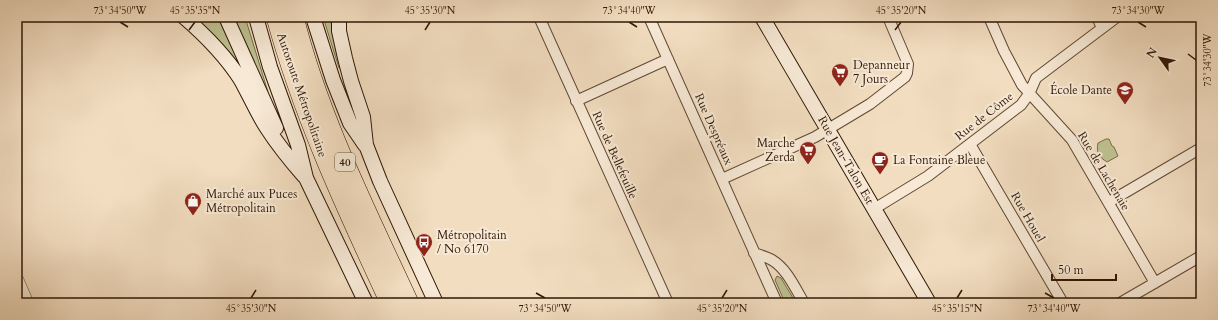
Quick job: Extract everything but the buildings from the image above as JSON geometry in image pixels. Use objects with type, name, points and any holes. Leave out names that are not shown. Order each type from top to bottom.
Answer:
[{"type":"highway","name":"Autoroute Métropolitaine","points":[[276,17],[293,75],[314,133],[340,195],[390,303]]},
{"type":"highway","name":"Autoroute Métropolitaine","points":[[294,17],[309,67],[329,123],[409,303]]},
{"type":"main road","points":[[184,17],[211,41],[225,58],[241,80],[266,126],[284,152],[306,178]]},
{"type":"main road","points":[[226,17],[276,126],[284,152]]},
{"type":"main road","points":[[256,17],[270,67],[298,145],[306,178],[366,303]]},
{"type":"main road","points":[[313,17],[333,80],[350,123],[366,145],[380,181],[436,303]]},
{"type":"main road","points":[[339,17],[343,48],[351,81],[363,117],[366,145]]},
{"type":"main road","name":"Rue Jean-Talon Est","points":[[762,17],[929,303]]},
{"type":"street","name":"Rue de Bellefeuille","points":[[539,17],[668,303]]},
{"type":"street","name":"Rue Despréaux","points":[[649,17],[777,303]]},
{"type":"street","points":[[722,179],[815,137],[870,104],[901,81],[907,73],[908,64],[888,17]]},
{"type":"street","name":"Rue de Lachenaie","points":[[989,17],[1022,85],[1072,140],[1155,283]]},
{"type":"street","points":[[1097,17],[1102,28]]},
{"type":"street","name":"Rue de Côme","points":[[874,209],[917,184],[1021,105],[1029,94],[1036,78],[1117,17]]},
{"type":"street","points":[[576,101],[668,59]]},
{"type":"street","name":"Rue Houel","points":[[970,144],[1063,303]]},
{"type":"street","points":[[1109,202],[1201,148]]},
{"type":"street","points":[[754,253],[771,259],[779,264],[789,277],[804,303]]},
{"type":"street","points":[[1120,303],[1201,256]]},
{"type":"street","points":[[17,280],[27,303]]},
{"type":"green space","points":[[192,17],[218,17],[242,69],[240,70]]},
{"type":"green space","points":[[232,17],[245,17],[268,92],[266,93]]},
{"type":"green space","points":[[323,17],[330,17],[341,68],[339,68]]},
{"type":"green space","points":[[1109,139],[1118,156],[1107,162],[1100,156],[1097,149],[1098,143]]},
{"type":"green space","points":[[777,276],[781,278],[796,303],[785,303],[775,280]]},
{"type":"place","name":"Depanneur 7 Jours","points":[[840,87]]},
{"type":"place","name":"École Dante","points":[[1125,105]]},
{"type":"place","name":"Marche Zerda","points":[[808,165]]},
{"type":"place","name":"La Fontaine Bleue","points":[[880,175]]},
{"type":"place","name":"Marché aux Puces Métropolitain","points":[[193,216]]},
{"type":"place","name":"Métropolitain / No 6170","points":[[424,257]]}]
